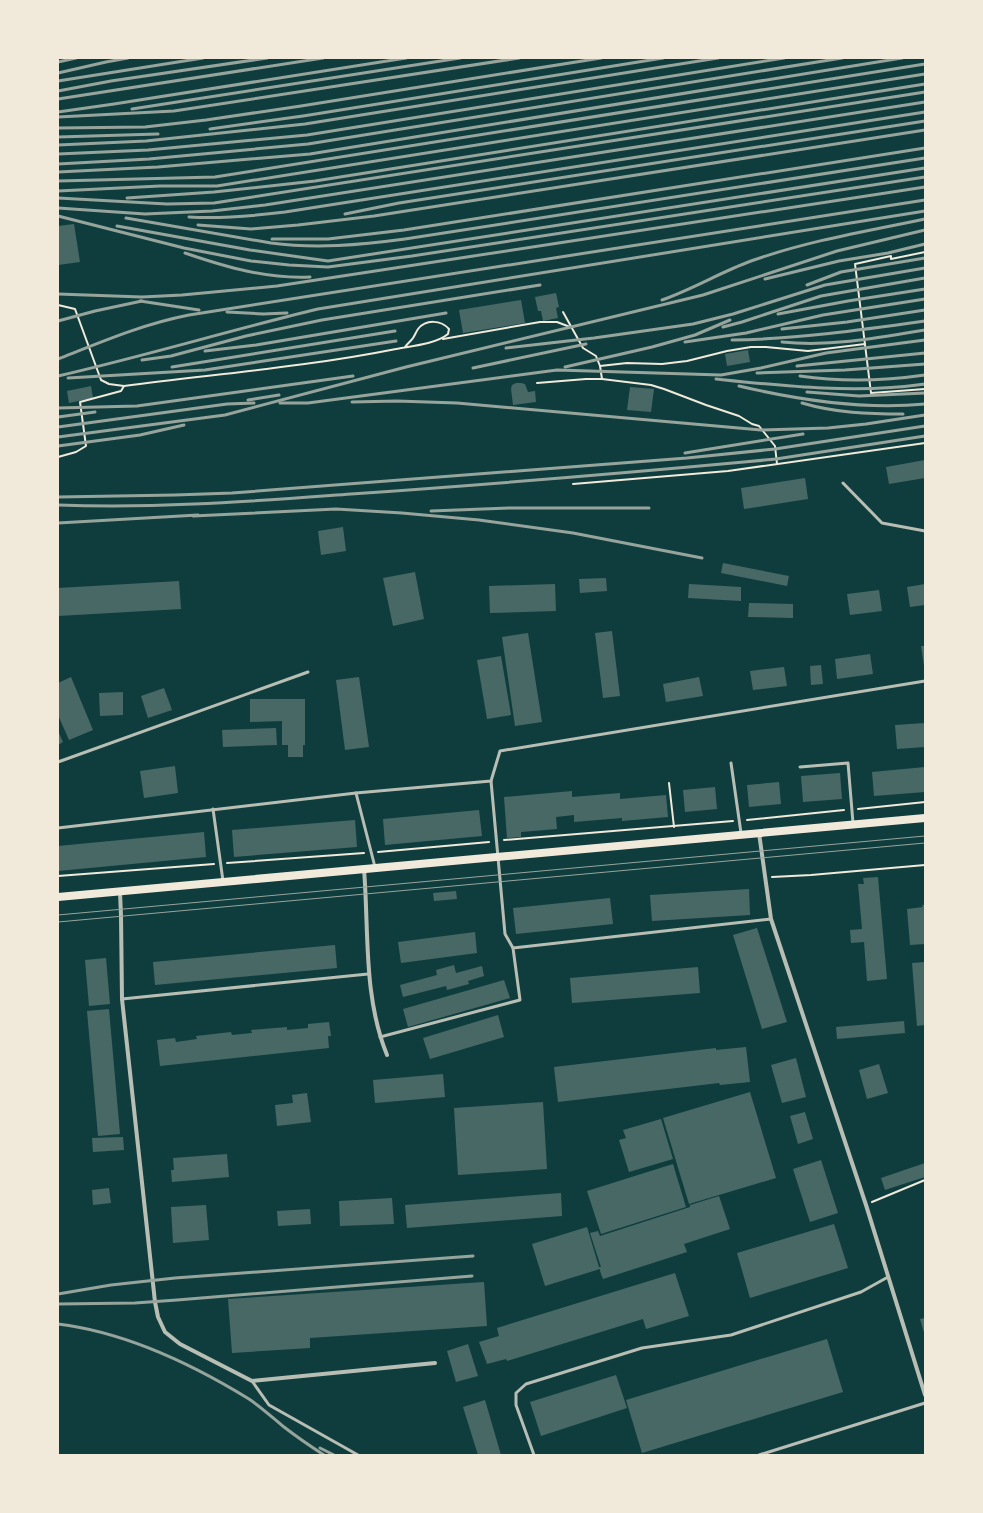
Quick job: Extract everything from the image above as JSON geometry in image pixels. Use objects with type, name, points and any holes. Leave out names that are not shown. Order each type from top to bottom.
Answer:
[{"type":"main road","points":[[58,897],[925,818]]},
{"type":"street","points":[[759,833],[771,919],[866,1205],[925,1395]]},
{"type":"street","points":[[364,869],[368,974],[380,1037],[387,1055]]},
{"type":"street","points":[[120,891],[122,916],[122,999],[154,1302],[158,1317],[165,1332],[180,1344],[252,1381],[436,1363]]},
{"type":"lane","points":[[843,483],[882,523],[925,531]]},
{"type":"lane","points":[[58,762],[308,672]]},
{"type":"lane","points":[[380,1037],[520,1000],[512,948],[505,934],[491,781],[500,752],[925,681]]},
{"type":"lane","points":[[731,763],[741,835]]},
{"type":"lane","points":[[800,767],[848,763],[853,825]]},
{"type":"lane","points":[[58,828],[214,809],[491,781]]},
{"type":"lane","points":[[356,794],[376,868]]},
{"type":"lane","points":[[214,809],[223,881]]},
{"type":"lane","points":[[512,948],[771,919]]},
{"type":"lane","points":[[122,999],[368,974]]},
{"type":"lane","points":[[534,1455],[516,1405],[516,1393],[526,1384],[642,1348],[731,1335],[861,1292],[888,1277]]},
{"type":"lane","points":[[252,1381],[269,1405],[358,1455]]},
{"type":"lane","points":[[759,1455],[925,1403]]},
{"type":"path","points":[[925,252],[891,258],[891,256],[855,264],[871,393],[925,389]]},
{"type":"path","points":[[58,305],[75,310],[101,380],[109,384],[124,386],[267,369],[375,353],[442,339],[540,322],[557,322],[570,327]]},
{"type":"path","points":[[563,312],[583,348],[596,356],[600,366],[602,379]]},
{"type":"path","points":[[405,347],[424,324],[434,321],[444,323],[449,328],[448,334],[442,339]]},
{"type":"path","points":[[600,366],[627,362],[662,364],[687,361],[727,351],[751,347],[766,346],[808,352],[865,344]]},
{"type":"path","points":[[537,383],[602,379],[664,388],[706,405],[739,416],[752,424],[760,426],[775,446],[777,464]]},
{"type":"path","points":[[58,457],[76,452],[86,446],[80,402],[121,391],[124,386]]},
{"type":"path","points":[[573,484],[728,471],[925,443]]},
{"type":"path","points":[[669,783],[674,827]]},
{"type":"path","points":[[765,877],[811,875],[925,865]]},
{"type":"path","points":[[866,1205],[886,1195],[925,1180]]},
{"type":"building","points":[[74,224],[80,262],[58,265],[58,226]]},
{"type":"building","points":[[556,293],[559,307],[556,308],[558,318],[543,321],[541,311],[538,311],[535,297]]},
{"type":"building","points":[[521,300],[525,323],[463,333],[459,310]]},
{"type":"building","points":[[748,350],[750,362],[727,366],[725,354]]},
{"type":"building","points":[[516,383],[525,384],[528,392],[535,391],[536,402],[513,405],[511,389],[512,385]]},
{"type":"building","points":[[91,386],[93,398],[69,403],[67,391]]},
{"type":"building","points":[[630,387],[654,389],[651,412],[627,410]]},
{"type":"building","points":[[925,460],[925,478],[889,484],[886,467]]},
{"type":"building","points":[[805,478],[808,499],[744,509],[741,488]]},
{"type":"building","points":[[343,527],[346,551],[321,555],[318,531]]},
{"type":"building","points":[[723,563],[789,576],[787,586],[721,573]]},
{"type":"building","points":[[415,572],[424,619],[393,626],[383,578]]},
{"type":"building","points":[[606,578],[607,591],[580,593],[579,579]]},
{"type":"building","points":[[179,581],[181,609],[58,616],[58,588]]},
{"type":"building","points":[[555,584],[556,611],[490,613],[489,586]]},
{"type":"building","points":[[689,584],[741,587],[741,601],[688,598]]},
{"type":"building","points":[[925,584],[925,605],[910,607],[907,587]]},
{"type":"building","points":[[879,590],[882,611],[850,615],[847,594]]},
{"type":"building","points":[[749,603],[793,604],[793,618],[748,617]]},
{"type":"building","points":[[612,631],[620,696],[603,698],[595,633]]},
{"type":"building","points":[[528,633],[542,722],[515,726],[502,637]]},
{"type":"building","points":[[921,646],[925,646],[925,666],[924,666]]},
{"type":"building","points":[[870,654],[873,674],[837,679],[835,659]]},
{"type":"building","points":[[501,656],[511,715],[487,719],[477,660]]},
{"type":"building","points":[[821,665],[823,684],[811,685],[810,666]]},
{"type":"building","points":[[784,667],[787,686],[753,690],[750,671]]},
{"type":"building","points":[[71,677],[93,730],[69,740],[58,715],[58,683]]},
{"type":"building","points":[[359,677],[369,747],[345,750],[336,680]]},
{"type":"building","points":[[699,677],[703,696],[666,702],[663,684]]},
{"type":"building","points":[[164,688],[172,710],[148,718],[141,696]]},
{"type":"building","points":[[123,692],[123,715],[100,716],[99,693]]},
{"type":"building","points":[[250,699],[305,699],[305,745],[303,745],[303,757],[288,757],[288,745],[282,745],[282,721],[250,722]]},
{"type":"building","points":[[925,723],[925,747],[897,749],[895,725]]},
{"type":"building","points":[[276,728],[277,745],[223,747],[222,730]]},
{"type":"building","points":[[58,731],[63,742],[58,745]]},
{"type":"building","points":[[175,766],[178,793],[144,798],[140,771]]},
{"type":"building","points":[[925,767],[925,792],[874,796],[872,772]]},
{"type":"building","points":[[840,773],[842,799],[803,802],[801,776]]},
{"type":"building","points":[[779,782],[781,804],[749,807],[747,785]]},
{"type":"building","points":[[715,787],[717,809],[685,812],[683,790]]},
{"type":"building","points":[[572,791],[572,797],[620,793],[620,799],[666,795],[668,817],[622,821],[622,818],[574,822],[574,815],[556,817],[557,829],[521,832],[521,837],[507,838],[504,797]]},
{"type":"building","points":[[479,810],[482,836],[385,845],[383,819]]},
{"type":"building","points":[[355,820],[357,847],[234,857],[232,830]]},
{"type":"building","points":[[204,832],[206,857],[58,871],[58,846]]},
{"type":"building","points":[[878,877],[887,979],[867,981],[864,942],[851,943],[850,930],[862,929],[858,884],[864,884],[863,878]]},
{"type":"building","points":[[749,889],[750,915],[652,921],[650,895]]},
{"type":"building","points":[[456,891],[457,899],[434,901],[433,893]]},
{"type":"building","points":[[610,898],[613,924],[516,934],[513,908]]},
{"type":"building","points":[[922,905],[925,905],[925,944],[910,945],[907,909],[923,907]]},
{"type":"building","points":[[757,928],[787,1022],[762,1029],[733,935]]},
{"type":"building","points":[[475,932],[477,953],[401,963],[398,942]]},
{"type":"building","points":[[335,945],[337,968],[155,985],[153,962]]},
{"type":"building","points":[[106,958],[110,1004],[89,1006],[85,960]]},
{"type":"building","points":[[925,962],[925,1025],[917,1026],[912,963]]},
{"type":"building","points":[[454,965],[456,973],[482,966],[484,976],[468,981],[469,984],[447,990],[446,986],[403,997],[400,985],[437,975],[436,970]]},
{"type":"building","points":[[698,967],[700,993],[572,1003],[570,978]]},
{"type":"building","points":[[504,980],[510,998],[408,1027],[403,1009]]},
{"type":"building","points":[[109,1009],[120,1134],[98,1136],[87,1011]]},
{"type":"building","points":[[498,1015],[504,1037],[430,1059],[423,1038]]},
{"type":"building","points":[[904,1021],[905,1033],[837,1039],[836,1027]]},
{"type":"building","points":[[329,1022],[331,1036],[328,1036],[329,1048],[160,1066],[157,1040],[175,1038],[176,1042],[197,1039],[196,1036],[231,1032],[232,1035],[252,1033],[251,1030],[287,1027],[287,1030],[308,1028],[308,1024]]},
{"type":"building","points":[[746,1047],[750,1082],[720,1085],[719,1083],[558,1102],[554,1067],[716,1048],[716,1050]]},
{"type":"building","points":[[796,1058],[806,1097],[782,1103],[771,1065]]},
{"type":"building","points":[[879,1064],[888,1093],[867,1099],[859,1070]]},
{"type":"building","points":[[443,1074],[445,1097],[375,1103],[373,1080]]},
{"type":"building","points":[[750,1092],[776,1178],[689,1204],[663,1118]]},
{"type":"building","points":[[307,1093],[311,1122],[277,1126],[275,1105],[293,1103],[292,1095]]},
{"type":"building","points":[[543,1102],[547,1169],[458,1175],[454,1108]]},
{"type":"building","points":[[805,1112],[813,1139],[798,1144],[790,1116]]},
{"type":"building","points":[[661,1119],[673,1159],[629,1172],[619,1140],[626,1138],[623,1130]]},
{"type":"building","points":[[123,1137],[124,1150],[93,1152],[92,1138]]},
{"type":"building","points":[[227,1154],[229,1177],[172,1182],[171,1170],[174,1170],[173,1158]]},
{"type":"building","points":[[821,1160],[838,1213],[810,1222],[793,1169]]},
{"type":"building","points":[[925,1163],[925,1177],[885,1190],[881,1178]]},
{"type":"building","points":[[673,1164],[686,1207],[601,1234],[587,1191]]},
{"type":"building","points":[[109,1188],[111,1203],[93,1205],[92,1190]]},
{"type":"building","points":[[561,1193],[562,1216],[407,1228],[405,1205]]},
{"type":"building","points":[[719,1196],[730,1229],[684,1244],[687,1252],[603,1279],[600,1269],[545,1286],[532,1244],[587,1227],[599,1267],[601,1267],[590,1233],[598,1231],[600,1236]]},
{"type":"building","points":[[392,1198],[394,1224],[340,1226],[339,1201]]},
{"type":"building","points":[[206,1205],[209,1240],[173,1243],[171,1207]]},
{"type":"building","points":[[310,1209],[311,1224],[278,1226],[277,1211]]},
{"type":"building","points":[[834,1224],[848,1268],[750,1298],[737,1253]]},
{"type":"building","points":[[675,1273],[689,1316],[646,1329],[643,1319],[507,1361],[506,1359],[487,1364],[479,1342],[499,1336],[497,1328]]},
{"type":"building","points":[[484,1282],[487,1326],[310,1338],[310,1348],[232,1353],[228,1299]]},
{"type":"building","points":[[925,1318],[925,1336],[920,1319]]},
{"type":"building","points":[[827,1339],[843,1392],[642,1453],[626,1400]]},
{"type":"building","points":[[468,1344],[478,1376],[456,1382],[447,1351]]},
{"type":"building","points":[[616,1375],[627,1408],[541,1436],[530,1402]]},
{"type":"building","points":[[485,1400],[501,1455],[478,1455],[463,1407]]},
{"type":"tram line","points":[[58,915],[925,836]]},
{"type":"tram line","points":[[58,922],[925,843]]},
{"type":"railway","points":[[58,62],[76,58]]},
{"type":"railway","points":[[58,73],[128,58]]},
{"type":"railway","points":[[58,81],[203,58]]},
{"type":"railway","points":[[58,91],[111,81],[267,58]]},
{"type":"railway","points":[[58,99],[323,58]]},
{"type":"railway","points":[[58,112],[406,58]]},
{"type":"railway","points":[[132,109],[460,58]]},
{"type":"railway","points":[[58,117],[174,111],[519,58]]},
{"type":"railway","points":[[58,128],[145,127],[206,120],[601,58]]},
{"type":"railway","points":[[210,129],[303,116],[663,58]]},
{"type":"railway","points":[[58,145],[146,141],[305,124],[718,58]]},
{"type":"railway","points":[[58,154],[148,150],[307,135],[784,58]]},
{"type":"railway","points":[[58,164],[149,159],[308,144],[842,58]]},
{"type":"railway","points":[[58,172],[158,167],[310,154],[902,58]]},
{"type":"railway","points":[[58,181],[215,177],[925,64]]},
{"type":"railway","points":[[58,191],[160,186],[217,186],[925,74]]},
{"type":"railway","points":[[127,198],[214,192],[315,181],[925,84]]},
{"type":"railway","points":[[58,198],[167,204],[214,203],[925,92]]},
{"type":"railway","points":[[58,208],[145,214],[212,211],[265,205],[925,102]]},
{"type":"railway","points":[[189,217],[237,217],[285,212],[925,112]]},
{"type":"railway","points":[[345,214],[399,203],[925,121]]},
{"type":"railway","points":[[198,225],[251,229],[374,216],[925,130]]},
{"type":"railway","points":[[58,137],[158,134]]},
{"type":"railway","points":[[272,239],[328,239],[404,230],[925,148]]},
{"type":"railway","points":[[126,218],[288,245],[321,246],[371,243],[405,239],[925,158]]},
{"type":"railway","points":[[117,226],[250,250],[328,261],[925,168]]},
{"type":"railway","points":[[58,216],[184,248],[251,261],[328,267],[412,256],[925,177]]},
{"type":"railway","points":[[58,294],[142,297],[182,295],[277,286],[925,187]]},
{"type":"railway","points":[[58,359],[139,328],[189,315],[925,200]]},
{"type":"railway","points":[[58,376],[318,309],[925,211]]},
{"type":"railway","points":[[662,300],[685,291],[740,265],[772,254],[837,237],[925,219]]},
{"type":"railway","points":[[58,437],[225,415],[406,367],[703,295],[837,251],[925,230]]},
{"type":"railway","points":[[765,279],[839,261],[888,253],[925,244]]},
{"type":"railway","points":[[185,253],[246,271],[278,276],[310,277]]},
{"type":"railway","points":[[807,285],[841,272],[925,258]]},
{"type":"railway","points":[[506,348],[594,338],[693,324],[733,314],[825,285],[925,268]]},
{"type":"railway","points":[[723,327],[821,296],[925,278]]},
{"type":"railway","points":[[142,360],[171,356],[246,336],[322,320],[540,285]]},
{"type":"railway","points":[[778,314],[925,289]]},
{"type":"railway","points":[[685,342],[746,333],[823,315],[925,299]]},
{"type":"railway","points":[[140,301],[199,310]]},
{"type":"railway","points":[[58,321],[142,301]]},
{"type":"railway","points":[[782,329],[847,322],[925,310]]},
{"type":"railway","points":[[227,312],[263,314],[287,313]]},
{"type":"railway","points":[[205,351],[256,345],[446,313]]},
{"type":"railway","points":[[565,367],[652,347],[695,335],[730,320]]},
{"type":"railway","points":[[732,340],[805,336],[925,321]]},
{"type":"railway","points":[[782,342],[836,343],[872,339],[925,330]]},
{"type":"railway","points":[[172,367],[395,331]]},
{"type":"railway","points":[[280,403],[308,403],[557,370],[721,375],[761,368],[826,353],[925,340]]},
{"type":"railway","points":[[68,378],[205,370],[396,341]]},
{"type":"railway","points":[[473,368],[586,344]]},
{"type":"railway","points":[[797,366],[925,353]]},
{"type":"railway","points":[[757,373],[845,370],[925,364]]},
{"type":"railway","points":[[800,376],[862,380],[894,379],[925,375]]},
{"type":"railway","points":[[58,408],[137,406],[353,376]]},
{"type":"railway","points":[[716,379],[846,389],[899,387],[925,384]]},
{"type":"railway","points":[[739,386],[785,396],[855,405],[902,406],[925,404]]},
{"type":"railway","points":[[807,392],[859,396],[925,393]]},
{"type":"railway","points":[[248,400],[279,395]]},
{"type":"railway","points":[[352,402],[397,401],[457,403],[761,430],[828,428],[925,415]]},
{"type":"railway","points":[[58,427],[227,404],[254,403]]},
{"type":"railway","points":[[802,403],[827,409],[852,412],[903,414]]},
{"type":"railway","points":[[58,417],[95,412]]},
{"type":"railway","points":[[58,446],[140,435],[184,425]]},
{"type":"railway","points":[[58,497],[232,493],[687,458],[775,449],[925,426]]},
{"type":"railway","points":[[685,453],[803,434]]},
{"type":"railway","points":[[58,505],[131,506],[205,504],[498,483],[776,459],[925,436]]},
{"type":"railway","points":[[431,511],[509,508],[649,508]]},
{"type":"railway","points":[[193,516],[336,509],[402,513],[479,520],[573,533],[702,558]]},
{"type":"railway","points":[[58,523],[198,515]]},
{"type":"railway","points":[[58,1294],[111,1285],[175,1278],[473,1256]]},
{"type":"railway","points":[[58,1304],[135,1303],[472,1276]]},
{"type":"railway","points":[[58,1324],[108,1334],[157,1351],[181,1362],[249,1399],[289,1431],[324,1455]]},
{"type":"railway","points":[[320,1448],[334,1455]]}]
